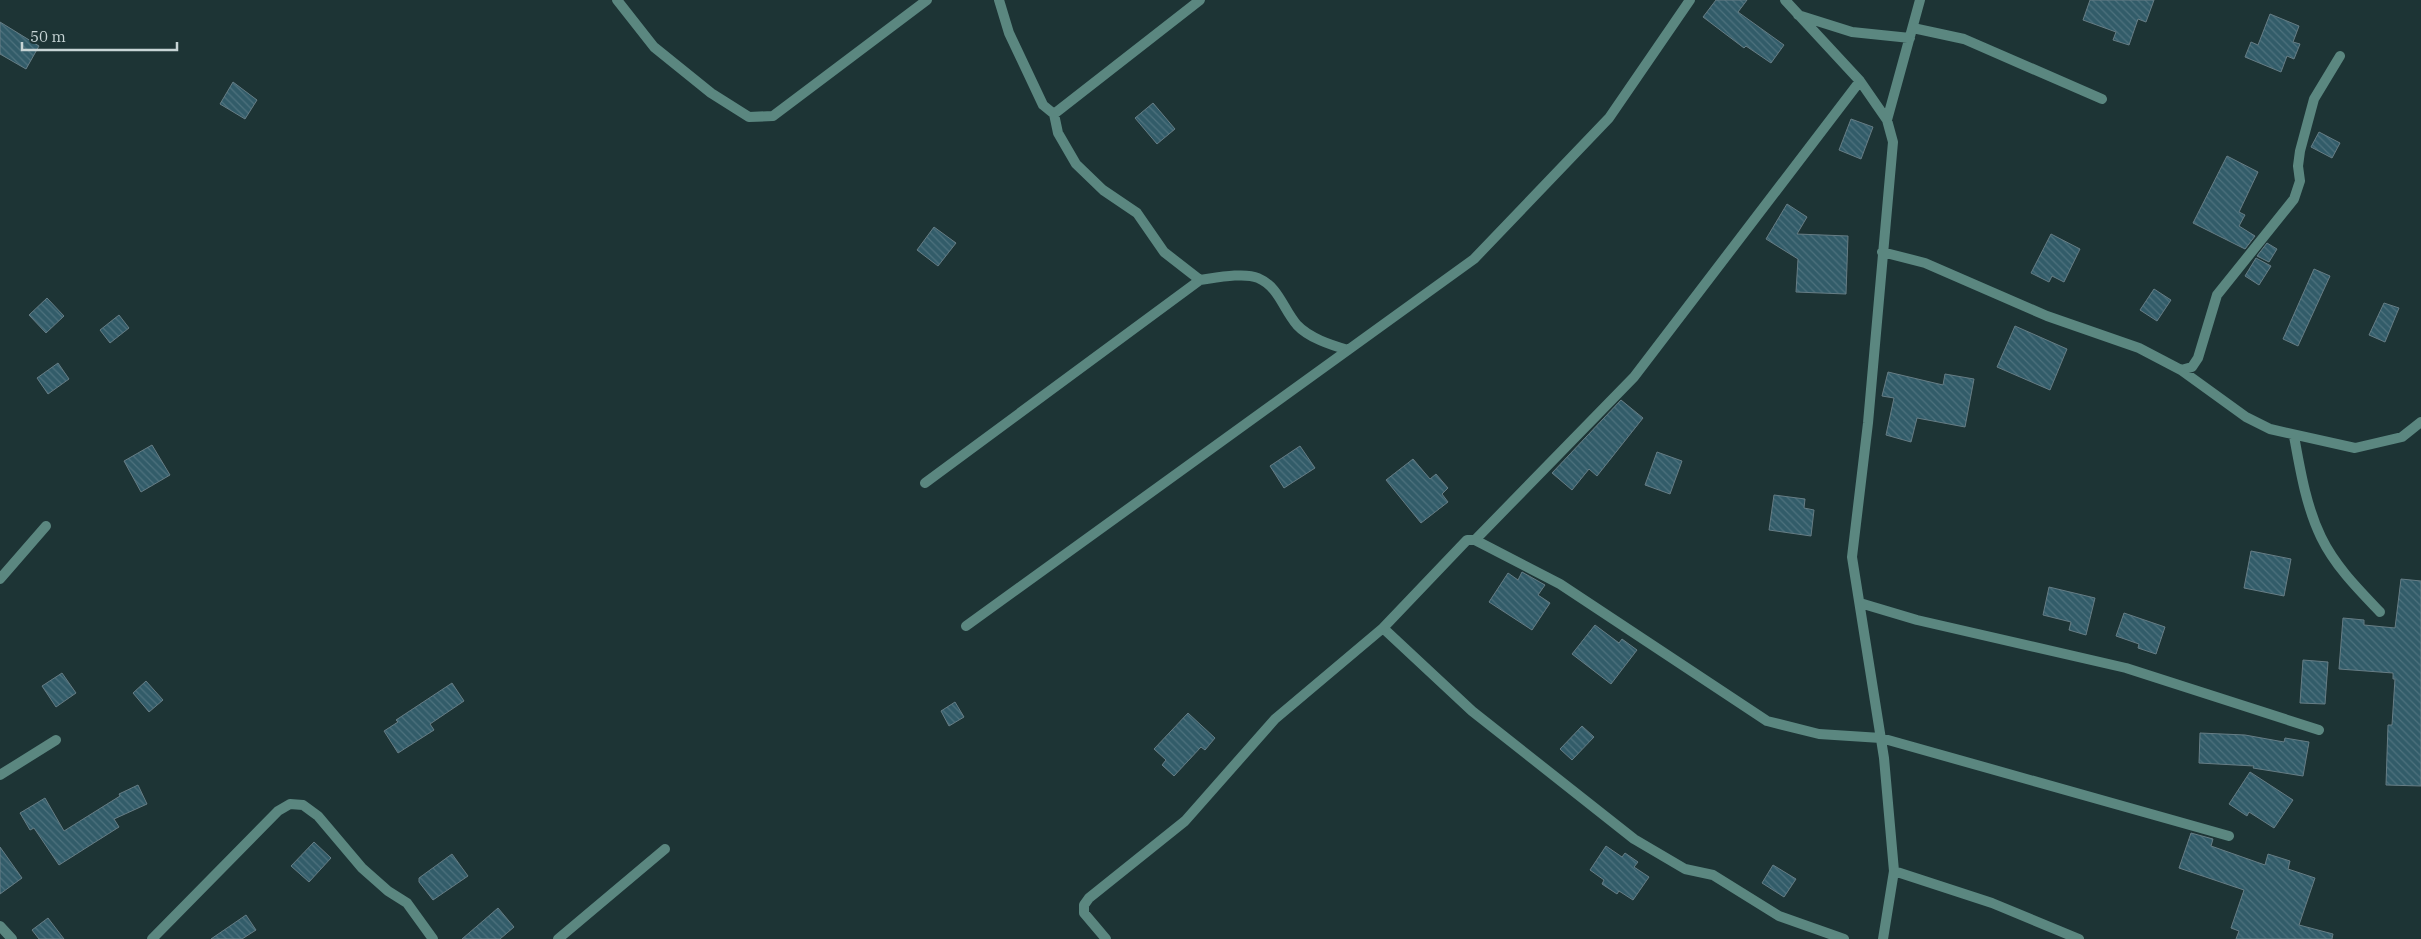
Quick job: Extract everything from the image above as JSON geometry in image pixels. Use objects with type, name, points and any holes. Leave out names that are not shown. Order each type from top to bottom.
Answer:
[{"type":"street","points":[[617,0],[654,47],[711,93],[749,117],[773,116],[927,0]]},
{"type":"street","points":[[999,0],[1009,33],[1043,105],[1054,114],[1058,133],[1076,164],[1103,190],[1137,213],[1164,252],[1200,280]]},
{"type":"street","points":[[1054,114],[1200,0]]},
{"type":"street","points":[[966,626],[1474,259],[1609,118],[1690,0]]},
{"type":"street","points":[[1785,0],[1860,81],[1887,120],[1893,142],[1868,423],[1852,557],[1881,738],[1894,871],[1884,939]]},
{"type":"street","points":[[1887,120],[1920,0]]},
{"type":"street","points":[[1796,14],[1852,32],[1910,38]]},
{"type":"street","points":[[1912,28],[1964,39],[2102,99]]},
{"type":"street","points":[[2181,370],[2192,367],[2198,358],[2217,294],[2294,199],[2300,181],[2298,166],[2300,151],[2314,99],[2340,56]]},
{"type":"street","points":[[1474,540],[1634,377],[1860,81]]},
{"type":"street","points":[[1882,252],[1925,263],[2047,316],[2139,348],[2181,370],[2246,417],[2270,429],[2346,448],[2363,447],[2402,437],[2421,422]]},
{"type":"street","points":[[925,483],[1200,280],[1228,276],[1257,277],[1278,293],[1297,325],[1328,344],[1348,350]]},
{"type":"street","points":[[2294,436],[2310,508],[2321,536],[2344,574],[2380,612]]},
{"type":"street","points":[[0,579],[46,526]]},
{"type":"street","points":[[1106,939],[1084,913],[1084,905],[1089,898],[1185,821],[1275,719],[1383,628],[1467,540],[1474,540],[1560,584],[1767,721],[1819,734],[1881,738],[2229,836]]},
{"type":"street","points":[[1860,603],[1916,620],[2126,668],[2319,730]]},
{"type":"street","points":[[1383,628],[1472,711],[1634,839],[1685,870],[1713,875],[1779,916],[1844,939]]},
{"type":"street","points":[[0,775],[56,740]]},
{"type":"street","points":[[152,939],[278,811],[290,804],[303,806],[318,816],[362,868],[388,891],[407,903],[433,939]]},
{"type":"street","points":[[558,939],[665,849]]},
{"type":"street","points":[[1894,871],[1992,903],[2079,939]]},
{"type":"street","points":[[0,926],[12,939]]},
{"type":"building","points":[[1716,0],[1747,0],[1738,12],[1784,45],[1771,63],[1746,46],[1744,48],[1703,17]]},
{"type":"building","points":[[2090,0],[2154,0],[2146,22],[2138,19],[2129,45],[2113,40],[2116,32],[2083,20]]},
{"type":"building","points":[[2270,14],[2299,26],[2293,42],[2300,44],[2294,59],[2287,56],[2281,72],[2245,57],[2251,42],[2258,45]]},
{"type":"building","points":[[0,22],[39,46],[26,69],[0,54]]},
{"type":"building","points":[[233,82],[257,100],[245,119],[220,104]]},
{"type":"building","points":[[1153,103],[1175,129],[1157,144],[1135,118]]},
{"type":"building","points":[[1851,119],[1873,127],[1861,159],[1839,150]]},
{"type":"building","points":[[2319,132],[2340,143],[2332,158],[2311,147]]},
{"type":"building","points":[[2227,156],[2258,172],[2239,212],[2245,215],[2239,226],[2255,236],[2245,249],[2193,223]]},
{"type":"building","points":[[1787,204],[1807,217],[1797,234],[1848,236],[1846,294],[1796,292],[1798,259],[1766,239]]},
{"type":"building","points":[[934,227],[956,243],[938,266],[917,250]]},
{"type":"building","points":[[2051,234],[2080,249],[2064,282],[2052,276],[2049,282],[2031,273]]},
{"type":"building","points":[[2267,243],[2277,249],[2269,262],[2257,256]]},
{"type":"building","points":[[2256,258],[2271,266],[2259,285],[2245,276]]},
{"type":"building","points":[[2314,269],[2330,276],[2298,346],[2283,339]]},
{"type":"building","points":[[2154,289],[2171,300],[2157,321],[2140,310]]},
{"type":"building","points":[[47,298],[64,316],[46,333],[29,315]]},
{"type":"building","points":[[2384,303],[2399,308],[2385,342],[2369,335]]},
{"type":"building","points":[[119,315],[129,328],[110,343],[100,330]]},
{"type":"building","points":[[2015,326],[2067,349],[2050,390],[1997,367]]},
{"type":"building","points":[[58,363],[69,379],[48,394],[37,378]]},
{"type":"building","points":[[1888,372],[1943,385],[1945,374],[1974,379],[1965,427],[1917,418],[1911,442],[1886,435],[1894,398],[1882,396]]},
{"type":"building","points":[[1621,400],[1643,418],[1597,476],[1589,469],[1572,490],[1552,473]]},
{"type":"building","points":[[152,445],[170,475],[141,492],[124,461]]},
{"type":"building","points":[[1300,446],[1315,468],[1284,488],[1270,466]]},
{"type":"building","points":[[1657,452],[1682,461],[1670,494],[1645,485]]},
{"type":"building","points":[[1413,459],[1430,479],[1436,474],[1448,488],[1442,494],[1448,502],[1421,523],[1386,480]]},
{"type":"building","points":[[1774,495],[1805,499],[1804,508],[1814,510],[1811,536],[1769,530]]},
{"type":"building","points":[[2251,551],[2291,559],[2284,596],[2244,588]]},
{"type":"building","points":[[1522,572],[1545,585],[1538,595],[1550,603],[1532,630],[1489,602],[1508,573],[1518,580]]},
{"type":"building","points":[[2401,579],[2421,581],[2421,786],[2386,785],[2388,725],[2392,725],[2395,679],[2393,679],[2393,673],[2339,669],[2343,618],[2364,620],[2364,625],[2395,628]]},
{"type":"building","points":[[2049,587],[2095,598],[2086,635],[2069,630],[2071,622],[2043,615]]},
{"type":"building","points":[[2124,613],[2165,627],[2156,654],[2138,648],[2139,644],[2116,636]]},
{"type":"building","points":[[1595,625],[1619,643],[1622,639],[1637,650],[1611,684],[1572,654]]},
{"type":"building","points":[[2303,660],[2328,662],[2325,704],[2300,703]]},
{"type":"building","points":[[62,673],[76,693],[56,707],[42,686]]},
{"type":"building","points":[[146,681],[163,700],[149,712],[133,693]]},
{"type":"building","points":[[452,683],[464,701],[430,724],[434,730],[398,753],[384,731],[398,722],[396,720]]},
{"type":"building","points":[[955,702],[964,717],[949,726],[941,711]]},
{"type":"building","points":[[1188,713],[1215,738],[1205,750],[1201,747],[1174,776],[1162,765],[1166,760],[1154,749]]},
{"type":"building","points":[[1582,726],[1594,737],[1572,760],[1560,749]]},
{"type":"building","points":[[2200,733],[2245,735],[2284,742],[2285,738],[2309,742],[2303,776],[2253,768],[2254,766],[2199,763]]},
{"type":"building","points":[[2250,772],[2293,800],[2274,828],[2249,812],[2247,816],[2229,804]]},
{"type":"building","points":[[138,785],[147,804],[114,819],[119,827],[59,865],[34,828],[30,830],[20,813],[45,798],[64,831],[120,796],[119,794]]},
{"type":"building","points":[[2191,833],[2213,839],[2211,846],[2265,865],[2268,854],[2290,861],[2288,869],[2315,878],[2299,925],[2333,934],[2332,939],[2236,939],[2239,931],[2231,928],[2244,890],[2179,868]]},
{"type":"building","points":[[314,842],[331,858],[309,882],[291,866]]},
{"type":"building","points":[[1606,846],[1622,857],[1625,853],[1638,862],[1634,867],[1649,877],[1633,900],[1619,891],[1617,894],[1602,884],[1604,880],[1590,870]]},
{"type":"building","points":[[0,847],[22,878],[0,894]]},
{"type":"building","points":[[452,854],[468,876],[433,900],[419,882],[419,878]]},
{"type":"building","points":[[1773,865],[1796,879],[1784,897],[1762,883]]},
{"type":"building","points":[[498,908],[514,927],[500,939],[462,939]]},
{"type":"building","points":[[246,915],[256,930],[242,939],[211,939]]},
{"type":"building","points":[[48,918],[64,939],[39,939],[32,930]]}]
